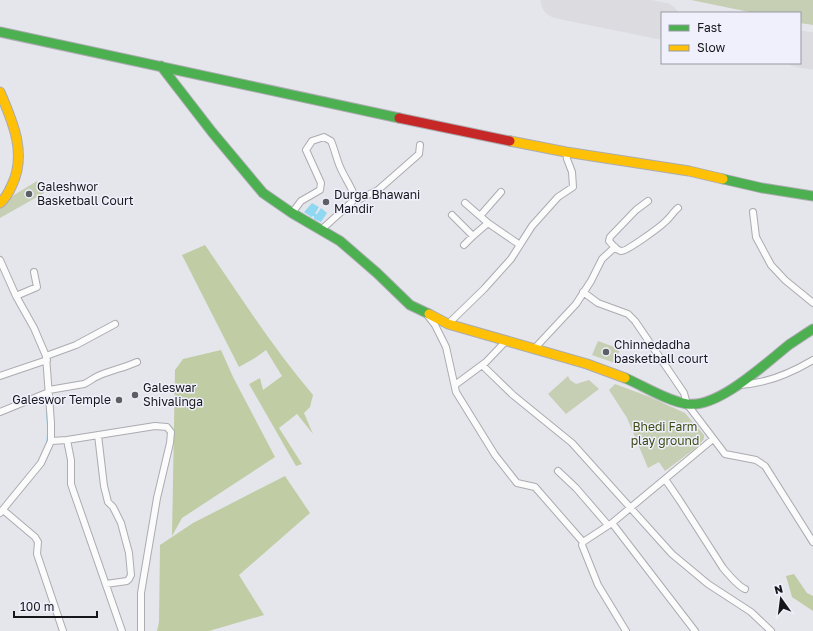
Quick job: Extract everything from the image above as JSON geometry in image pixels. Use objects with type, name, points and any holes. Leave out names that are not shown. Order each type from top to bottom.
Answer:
[{"type":"main road","points":[[0,32],[413,121],[566,152],[689,171],[762,188],[813,196]]},
{"type":"main road","points":[[162,66],[212,132],[263,193],[292,213],[340,241],[378,273],[410,305],[427,315],[448,324],[587,364],[687,404],[707,401],[726,393],[755,373],[791,344],[810,332]]},
{"type":"main road","points":[[0,92],[12,118],[18,137],[20,161],[15,183],[4,200],[0,203]]},
{"type":"street","points":[[292,213],[301,201],[320,190],[321,183],[306,150],[312,141],[324,137],[332,141],[340,168],[354,195],[360,199],[378,190],[418,154],[420,145]]},
{"type":"street","points":[[448,324],[484,289],[511,259],[532,226],[558,197],[573,187],[572,172],[566,152]]},
{"type":"street","points":[[480,216],[501,192]]},
{"type":"street","points":[[321,230],[352,202],[354,195]]},
{"type":"street","points":[[648,201],[636,210],[610,237],[609,241],[620,251],[624,251],[629,248],[666,222],[678,208]]},
{"type":"street","points":[[465,203],[488,223],[520,245]]},
{"type":"street","points":[[753,212],[756,237],[771,265],[785,280],[813,303]]},
{"type":"street","points":[[452,215],[473,236]]},
{"type":"street","points":[[464,245],[488,223]]},
{"type":"street","points":[[534,349],[576,304],[602,259],[615,247]]},
{"type":"street","points":[[0,260],[16,296],[34,328],[47,358],[51,441],[41,463],[2,511],[35,537],[38,542],[37,554],[63,631]]},
{"type":"street","points":[[16,296],[37,287],[34,272]]},
{"type":"street","points":[[583,292],[598,303],[628,314],[635,321],[684,394],[687,404],[725,454],[756,460],[765,466],[813,542]]},
{"type":"street","points":[[427,315],[435,325],[446,347],[456,392],[495,455],[517,483],[535,487],[583,542],[582,545],[584,551],[598,585],[626,631]]},
{"type":"street","points":[[0,376],[76,345],[115,324]]},
{"type":"street","points":[[455,385],[482,365],[506,341]]},
{"type":"street","points":[[0,412],[49,391],[84,384],[96,376],[126,367],[136,362]]},
{"type":"street","points":[[738,385],[776,378],[812,362]]},
{"type":"street","points":[[482,365],[513,395],[572,443],[672,554],[708,584],[751,612],[771,631]]},
{"type":"street","points":[[51,441],[67,440],[155,426],[167,427],[171,432],[170,443],[157,498],[141,593],[141,631]]},
{"type":"street","points":[[98,435],[104,486],[108,502],[113,507],[121,523],[129,553],[129,579],[127,581],[106,584]]},
{"type":"street","points":[[583,542],[610,524],[713,439]]},
{"type":"street","points":[[67,440],[71,460],[74,493],[122,631]]},
{"type":"street","points":[[558,471],[610,524],[695,631]]},
{"type":"street","points":[[665,480],[728,575],[741,588],[745,589]]},
{"type":"green space","points":[[691,0],[813,0],[813,25],[801,23],[801,12],[749,12]]},
{"type":"green space","name":"Galeshwor Basketball Court","points":[[37,181],[44,193],[0,218],[0,208],[14,195]]},
{"type":"green space","points":[[205,245],[270,340],[313,395],[310,407],[304,413],[313,434],[297,414],[279,428],[302,464],[296,466],[249,384],[260,378],[263,390],[282,376],[266,350],[239,367],[182,255]]},
{"type":"green space","name":"Chinnedadha basketball court","points":[[598,341],[620,349],[615,363],[592,355]]},
{"type":"green space","points":[[221,350],[233,377],[275,457],[182,518],[172,536],[175,370],[183,359]]},
{"type":"green space","points":[[568,376],[570,380],[576,384],[589,380],[599,389],[566,414],[548,394]]},
{"type":"green space","name":"Bhedi Farm play ground","points":[[615,384],[650,397],[685,413],[704,435],[704,439],[697,447],[665,471],[659,462],[648,468],[627,418],[609,390]]},
{"type":"green space","points":[[285,476],[310,513],[239,575],[264,615],[209,631],[157,631],[159,622],[160,545],[193,523]]},
{"type":"green space","points":[[794,574],[807,593],[813,596],[813,611],[792,597],[786,576]]},
{"type":"water","points":[[312,203],[319,207],[315,214],[317,214],[321,208],[327,213],[321,222],[314,219],[314,216],[310,217],[304,212]]},
{"type":"waterway","points":[[46,395],[48,431],[47,443]]},
{"type":"taxiway","points":[[583,5],[600,5],[614,0]]},
{"type":"taxiway","points":[[643,0],[650,10],[661,17]]},
{"type":"runway","points":[[559,0],[661,21]]},
{"type":"runway","points":[[801,49],[813,51]]},
{"type":"traffic: fast","points":[[0,32],[399,118]]},
{"type":"traffic: fast","points":[[161,66],[212,132],[263,193],[292,213],[340,241],[377,273],[410,305],[429,314]]},
{"type":"traffic: fast","points":[[723,179],[762,188],[813,196]]},
{"type":"traffic: fast","points":[[625,378],[672,400],[687,404],[699,404],[713,399],[742,383],[790,344],[813,329]]},
{"type":"traffic: slow","points":[[0,92],[13,126],[18,150],[16,173],[11,188],[6,197],[0,203]]},
{"type":"traffic: slow","points":[[510,141],[566,152],[689,171],[723,179]]},
{"type":"traffic: slow","points":[[429,314],[448,324],[587,364],[625,378]]},
{"type":"traffic: jam","points":[[399,118],[510,141]]},
{"type":"place","name":"Galeshwor Basketball Court","points":[[29,194]]},
{"type":"place","name":"Durga Bhawani Mandir","points":[[326,202]]},
{"type":"place","name":"Chinnedadha basketball court","points":[[606,352]]},
{"type":"place","name":"Galeswar Shivalinga","points":[[135,395]]},
{"type":"place","name":"Galeswor Temple","points":[[119,400]]}]
